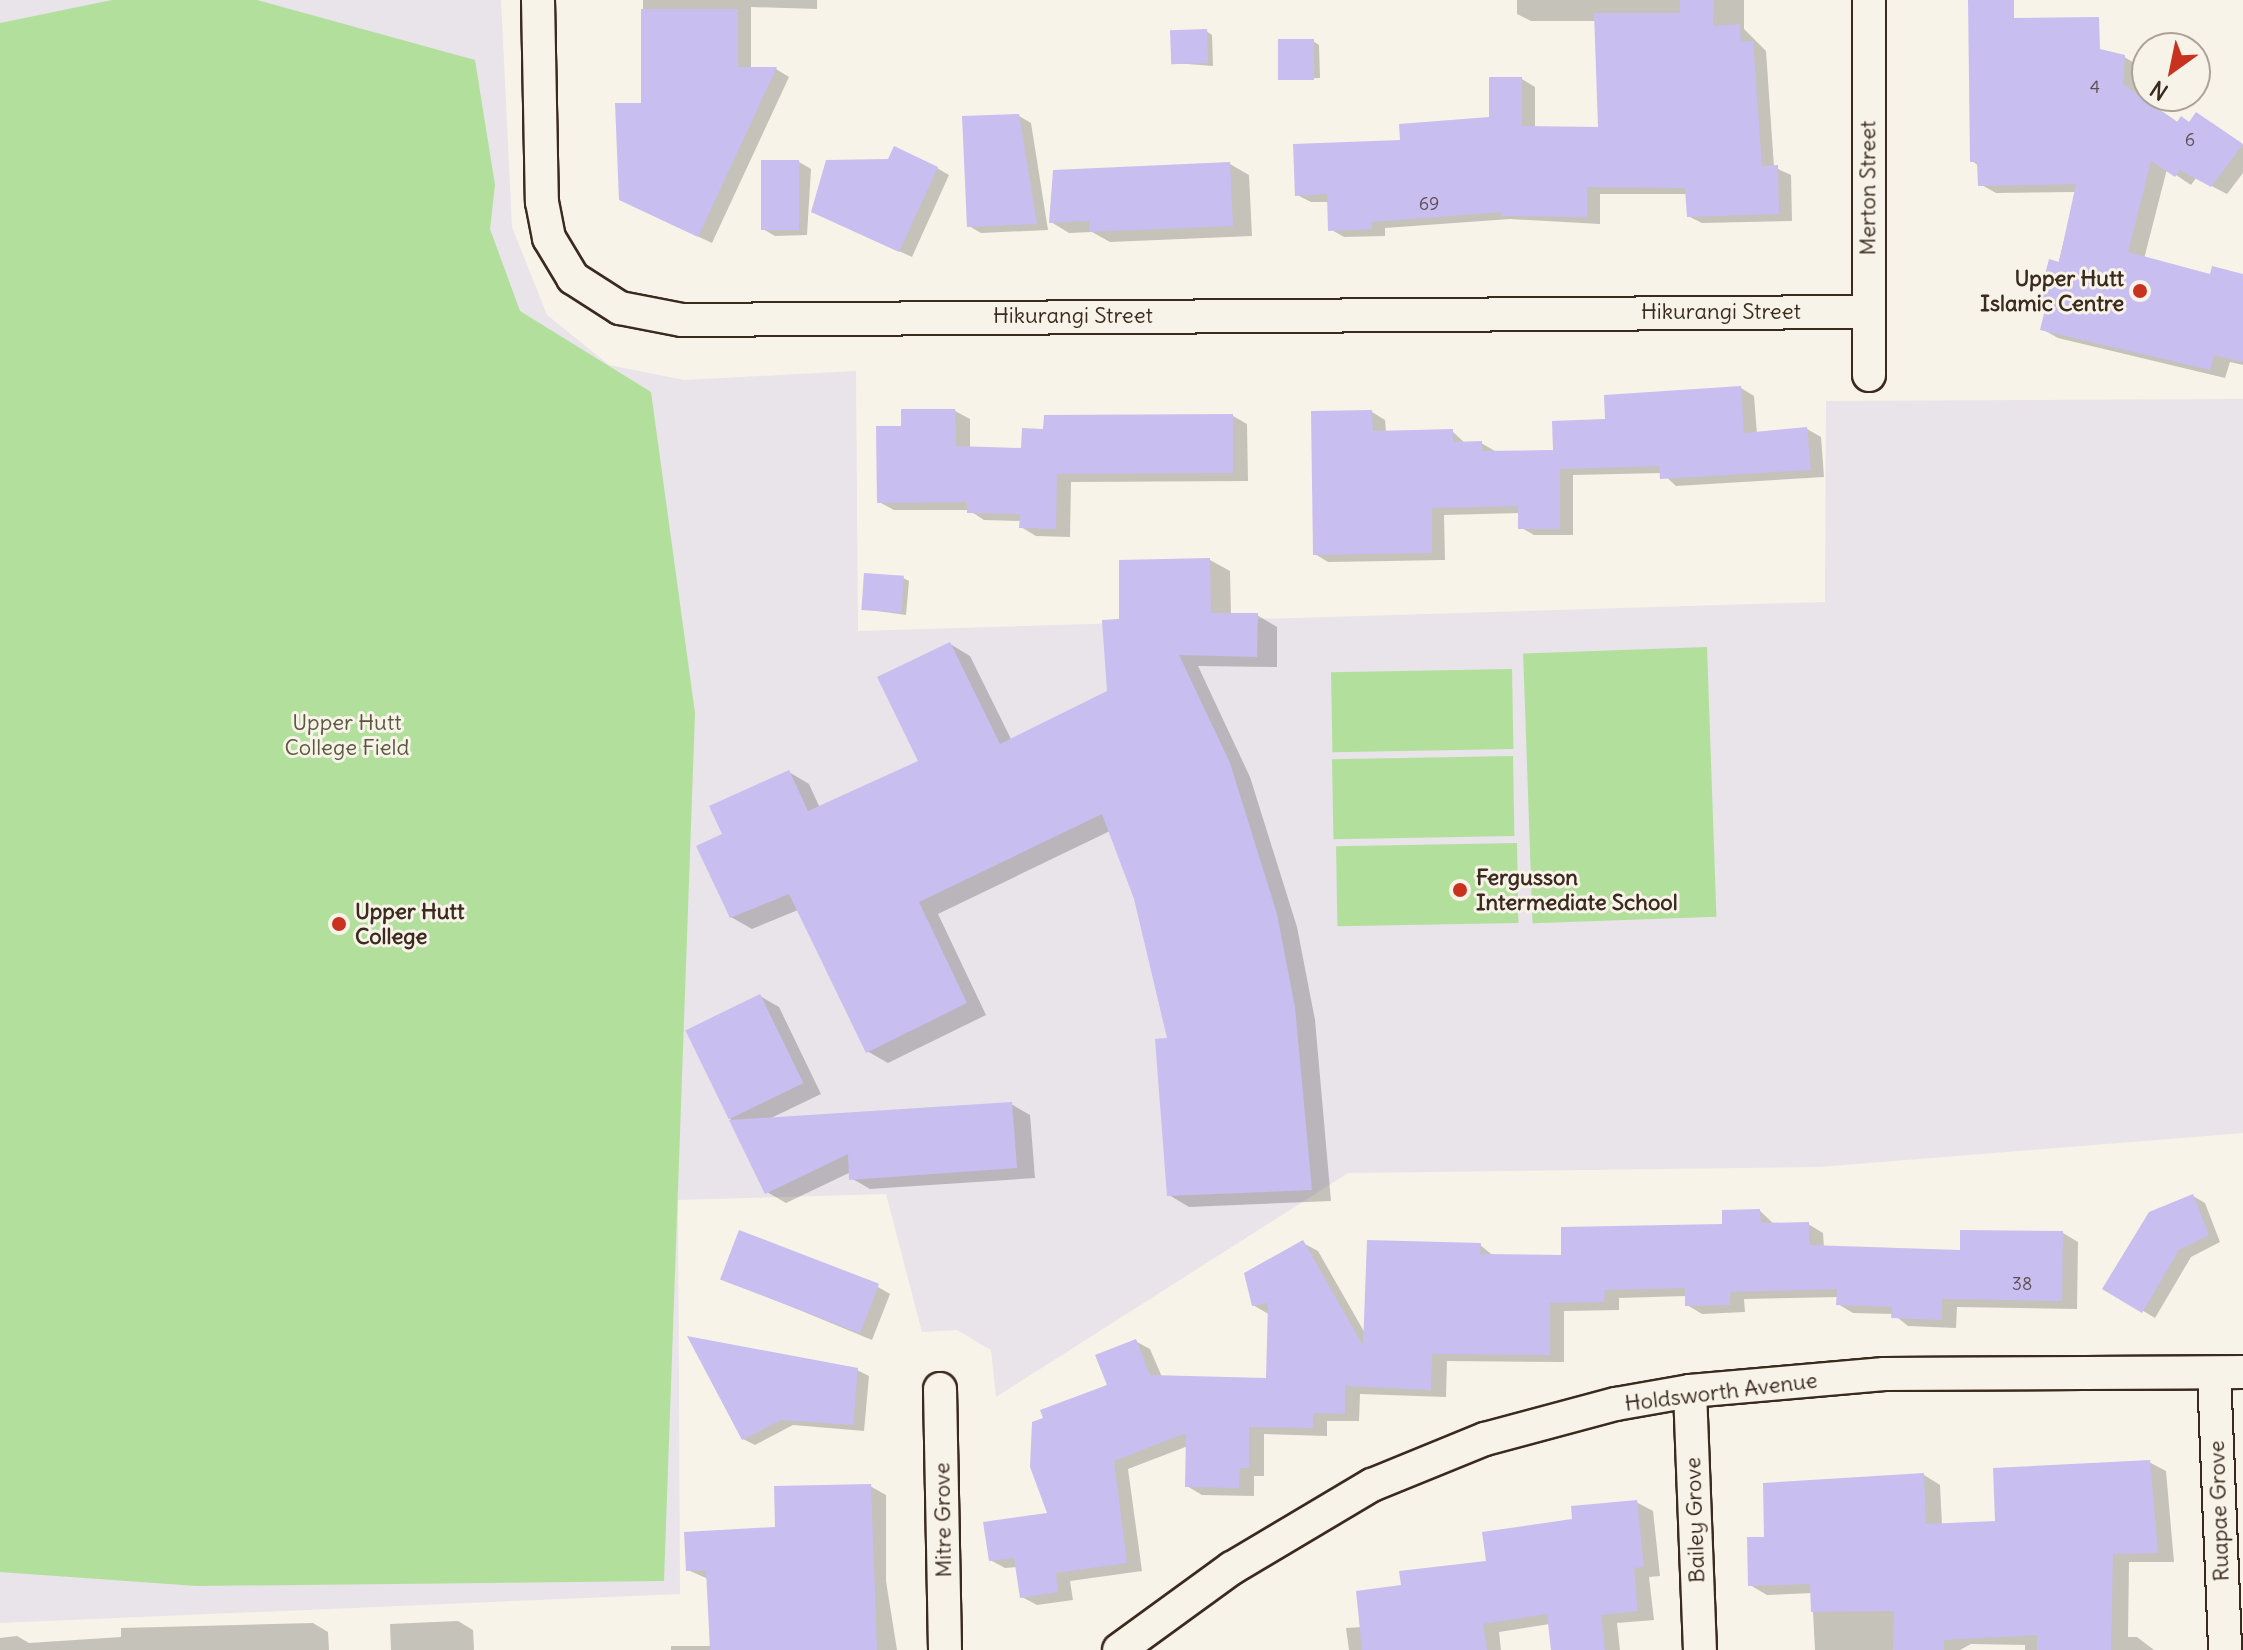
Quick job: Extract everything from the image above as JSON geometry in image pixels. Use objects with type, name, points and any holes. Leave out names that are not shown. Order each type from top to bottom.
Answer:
[{"type":"street","name":"Hikurangi Street","points":[[538,0],[542,202],[549,238],[573,278],[620,308],[682,320],[1868,312]]},
{"type":"street","name":"Merton Street","points":[[1869,0],[1869,375]]},
{"type":"street","name":"Holdsworth Avenue","points":[[1119,1650],[1232,1568],[1372,1485],[1485,1439],[1616,1404],[1690,1391],[1884,1374],[2228,1373]]},
{"type":"street","name":"Ruapae Grove","points":[[2225,1650],[2228,1373]]},
{"type":"street","name":"Mitre Grove","points":[[940,1389],[945,1650]]},
{"type":"street","name":"Bailey Grove","points":[[1690,1391],[1700,1650]]},
{"type":"shaded area","points":[[0,0],[501,0],[512,227],[547,315],[609,365],[684,380],[856,371],[858,631],[1825,602],[1826,401],[2243,399],[2243,1133],[1819,1167],[1348,1173],[996,1397],[991,1350],[957,1330],[922,1332],[886,1194],[678,1200],[680,1594],[0,1623]]},
{"type":"green space","name":"Upper Hutt College Field","points":[[112,0],[257,0],[475,60],[495,185],[490,229],[520,311],[651,392],[695,713],[664,1581],[197,1586],[0,1572],[0,23]]},
{"type":"green space","points":[[1707,647],[1716,917],[1533,923],[1523,653]]},
{"type":"green space","points":[[1512,669],[1513,749],[1332,752],[1331,672]]},
{"type":"green space","points":[[1513,756],[1514,836],[1333,839],[1332,759]]},
{"type":"green space","points":[[1517,843],[1518,923],[1337,926],[1336,846]]},
{"type":"building","points":[[1680,0],[1714,0],[1713,26],[1740,24],[1741,42],[1753,41],[1762,166],[1778,165],[1779,214],[1687,217],[1685,188],[1587,187],[1587,217],[1501,216],[1502,212],[1372,222],[1372,229],[1328,231],[1327,194],[1295,196],[1293,144],[1400,140],[1399,124],[1489,117],[1489,77],[1522,77],[1522,126],[1598,127],[1594,13],[1680,13]]},
{"type":"building","points":[[1968,0],[2014,0],[2014,18],[2099,17],[2100,49],[2125,55],[2123,84],[2131,90],[2131,112],[2163,112],[2177,122],[2181,116],[2189,122],[2196,112],[2243,144],[2211,187],[2180,170],[2175,177],[2151,161],[2128,252],[2210,274],[2212,266],[2243,274],[2243,362],[2214,355],[2210,370],[2040,330],[2046,305],[2038,302],[2049,259],[2059,262],[2076,184],[1978,186],[1977,162],[1970,162]]},
{"type":"building","points":[[641,9],[738,9],[738,67],[777,67],[698,237],[619,200],[615,103],[641,103]]},
{"type":"building","points":[[1207,29],[1208,63],[1171,64],[1170,30]]},
{"type":"building","points":[[1278,39],[1314,39],[1314,80],[1278,80]]},
{"type":"building","points":[[1019,114],[1037,224],[967,227],[962,116]]},
{"type":"building","points":[[894,146],[938,167],[899,252],[811,212],[826,160],[888,159]]},
{"type":"building","points":[[761,160],[799,160],[799,230],[761,230]]},
{"type":"building","points":[[1230,162],[1233,226],[1089,232],[1089,221],[1049,223],[1053,170]]},
{"type":"building","points":[[1741,386],[1744,433],[1807,427],[1811,470],[1660,479],[1659,466],[1560,469],[1560,529],[1518,529],[1518,506],[1432,508],[1432,553],[1313,555],[1311,411],[1372,410],[1373,431],[1453,429],[1453,442],[1482,441],[1482,451],[1553,450],[1552,421],[1605,419],[1604,395]]},
{"type":"building","points":[[901,409],[955,409],[956,446],[1021,448],[1022,428],[1043,429],[1044,415],[1233,414],[1233,473],[1057,474],[1056,529],[1019,528],[1020,514],[967,513],[967,502],[877,503],[876,426],[901,426]]},
{"type":"building","points":[[1210,558],[1211,613],[1258,613],[1257,657],[1179,655],[1230,763],[1277,914],[1295,1007],[1312,1190],[1167,1196],[1155,1039],[1167,1038],[1134,899],[1102,814],[919,902],[967,1003],[866,1053],[789,894],[730,918],[696,846],[722,834],[709,806],[789,770],[808,811],[918,761],[877,677],[950,642],[1000,744],[1107,691],[1102,620],[1119,619],[1119,560]]},
{"type":"building","points":[[864,573],[904,576],[901,613],[861,610]]},
{"type":"building","points":[[760,994],[803,1083],[729,1119],[685,1030]]},
{"type":"building","points":[[1012,1102],[1017,1168],[849,1180],[848,1154],[765,1194],[729,1120]]},
{"type":"building","points":[[2193,1194],[2209,1235],[2179,1250],[2142,1313],[2102,1289],[2149,1212]]},
{"type":"building","points":[[1760,1209],[1761,1223],[1809,1222],[1809,1245],[1960,1250],[1960,1230],[2063,1231],[2062,1301],[1942,1299],[1942,1320],[1891,1318],[1892,1307],[1836,1305],[1837,1289],[1730,1292],[1730,1305],[1685,1306],[1685,1288],[1605,1290],[1604,1302],[1550,1303],[1550,1355],[1432,1354],[1431,1390],[1345,1386],[1345,1414],[1313,1413],[1313,1428],[1249,1427],[1249,1468],[1240,1468],[1239,1488],[1185,1487],[1186,1433],[1114,1461],[1127,1563],[1056,1573],[1058,1592],[1020,1598],[1014,1558],[989,1561],[983,1522],[1047,1513],[1030,1467],[1032,1422],[1043,1418],[1040,1410],[1107,1385],[1095,1355],[1136,1339],[1150,1375],[1266,1378],[1268,1303],[1252,1306],[1244,1273],[1303,1240],[1363,1346],[1367,1240],[1481,1243],[1480,1254],[1561,1255],[1561,1227],[1722,1224],[1722,1210]]},
{"type":"building","points":[[739,1230],[879,1284],[860,1333],[720,1279]]},
{"type":"building","points":[[687,1336],[858,1368],[853,1425],[781,1420],[742,1440]]},
{"type":"building","points":[[2150,1460],[2158,1553],[2113,1554],[2111,1650],[2037,1650],[2037,1635],[1944,1640],[1944,1650],[1893,1650],[1894,1611],[1811,1612],[1810,1584],[1748,1586],[1747,1537],[1764,1537],[1763,1483],[1924,1473],[1926,1524],[1995,1521],[1993,1468]]},
{"type":"building","points":[[871,1484],[877,1650],[710,1650],[706,1570],[686,1571],[684,1532],[775,1527],[774,1486]]},
{"type":"building","points":[[1637,1500],[1644,1567],[1634,1568],[1638,1611],[1601,1615],[1605,1650],[1551,1650],[1547,1614],[1483,1624],[1487,1650],[1362,1650],[1356,1591],[1401,1585],[1399,1571],[1486,1561],[1482,1532],[1572,1519],[1571,1506]]},
{"type":"place","name":"Upper Hutt Islamic Centre","points":[[2140,291]]},
{"type":"place","name":"Fergusson Intermediate School","points":[[1460,890]]},
{"type":"place","name":"Upper Hutt College","points":[[339,924]]}]
